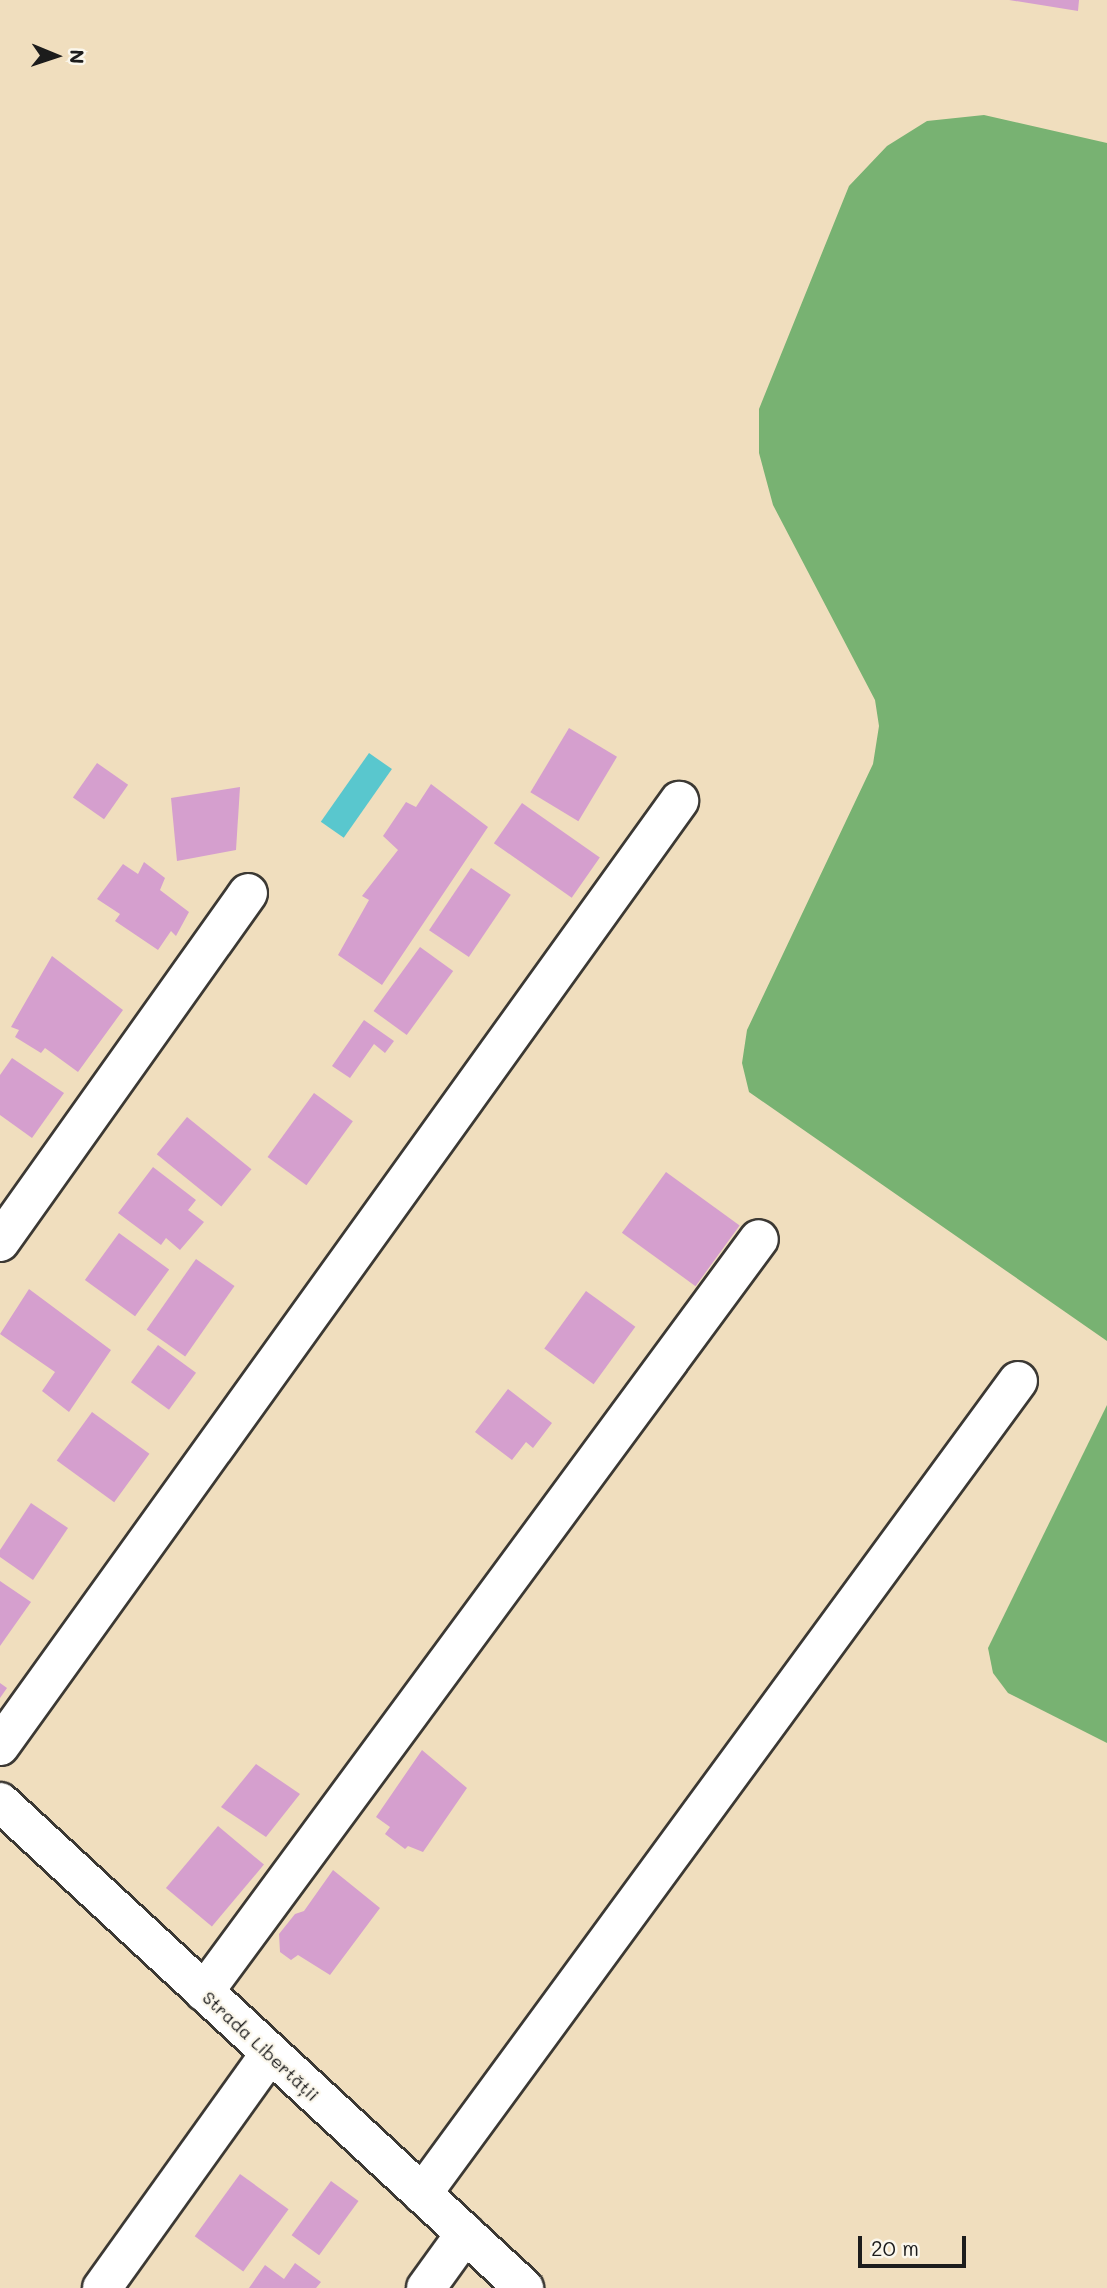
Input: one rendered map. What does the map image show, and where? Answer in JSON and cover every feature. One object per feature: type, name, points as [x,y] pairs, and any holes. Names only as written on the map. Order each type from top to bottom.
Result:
[{"type":"street","points":[[0,1746],[679,801]]},
{"type":"street","points":[[0,1242],[248,893]]},
{"type":"street","points":[[204,1992],[759,1238]]},
{"type":"street","points":[[422,2194],[1018,1381]]},
{"type":"street","name":"Strada Libertății","points":[[0,1802],[269,2055],[524,2288]]},
{"type":"street","points":[[102,2288],[269,2055]]},
{"type":"street","points":[[426,2288],[465,2234]]},
{"type":"green space","points":[[984,115],[1107,143],[1107,1341],[749,1092],[742,1063],[747,1030],[873,764],[879,726],[875,700],[773,505],[759,453],[759,409],[849,186],[887,146],[927,121]]},
{"type":"green space","points":[[1107,1405],[1107,1743],[1008,1693],[993,1673],[988,1648]]},
{"type":"water","points":[[369,753],[392,769],[344,838],[321,822]]},
{"type":"building","points":[[1009,0],[1079,0],[1078,11]]},
{"type":"building","points":[[569,728],[617,757],[578,821],[530,792]]},
{"type":"building","points":[[97,763],[128,785],[104,819],[73,797]]},
{"type":"building","points":[[431,784],[488,827],[382,985],[338,955],[369,900],[362,896],[398,850],[383,836],[406,802],[416,807]]},
{"type":"building","points":[[240,787],[236,850],[177,861],[171,798]]},
{"type":"building","points":[[522,803],[600,857],[572,898],[494,843]]},
{"type":"building","points":[[144,862],[165,878],[160,890],[189,912],[176,936],[171,931],[158,950],[115,921],[120,914],[97,899],[123,864],[138,874]]},
{"type":"building","points":[[471,868],[511,895],[469,957],[429,930]]},
{"type":"building","points":[[420,947],[453,971],[407,1035],[374,1011]]},
{"type":"building","points":[[52,956],[123,1010],[78,1072],[45,1048],[41,1053],[15,1037],[19,1030],[11,1027]]},
{"type":"building","points":[[364,1020],[394,1041],[385,1053],[374,1044],[350,1078],[332,1066]]},
{"type":"building","points":[[12,1058],[64,1093],[32,1138],[0,1115],[0,1075]]},
{"type":"building","points":[[314,1093],[353,1121],[306,1185],[268,1157]]},
{"type":"building","points":[[187,1117],[252,1169],[221,1207],[157,1154]]},
{"type":"building","points":[[153,1167],[196,1200],[188,1210],[204,1222],[180,1250],[166,1238],[161,1245],[118,1213]]},
{"type":"building","points":[[666,1172],[740,1225],[696,1286],[622,1233]]},
{"type":"building","points":[[119,1233],[169,1269],[135,1316],[85,1280]]},
{"type":"building","points":[[196,1259],[235,1286],[185,1356],[147,1329]]},
{"type":"building","points":[[29,1289],[111,1350],[69,1412],[42,1391],[55,1372],[0,1334]]},
{"type":"building","points":[[586,1291],[635,1327],[594,1384],[544,1348]]},
{"type":"building","points":[[158,1345],[196,1373],[169,1410],[131,1382]]},
{"type":"building","points":[[508,1389],[552,1423],[533,1448],[526,1442],[512,1460],[475,1432]]},
{"type":"building","points":[[92,1412],[149,1454],[114,1502],[57,1461]]},
{"type":"building","points":[[31,1503],[68,1528],[33,1580],[0,1557],[0,1550]]},
{"type":"building","points":[[0,1581],[31,1602],[0,1646]]},
{"type":"building","points":[[0,1683],[7,1688],[0,1698]]},
{"type":"building","points":[[422,1750],[467,1788],[423,1852],[408,1846],[405,1849],[385,1834],[390,1827],[376,1817]]},
{"type":"building","points":[[256,1764],[300,1794],[266,1837],[221,1807]]},
{"type":"building","points":[[218,1826],[264,1865],[212,1927],[166,1888]]},
{"type":"building","points":[[333,1870],[380,1908],[330,1975],[298,1955],[291,1960],[280,1952],[279,1934],[295,1914],[304,1911]]},
{"type":"building","points":[[240,2174],[289,2209],[243,2272],[195,2236]]},
{"type":"building","points":[[331,2181],[359,2201],[319,2255],[292,2235]]},
{"type":"building","points":[[295,2263],[321,2282],[316,2288],[249,2288],[265,2265],[284,2279]]}]
